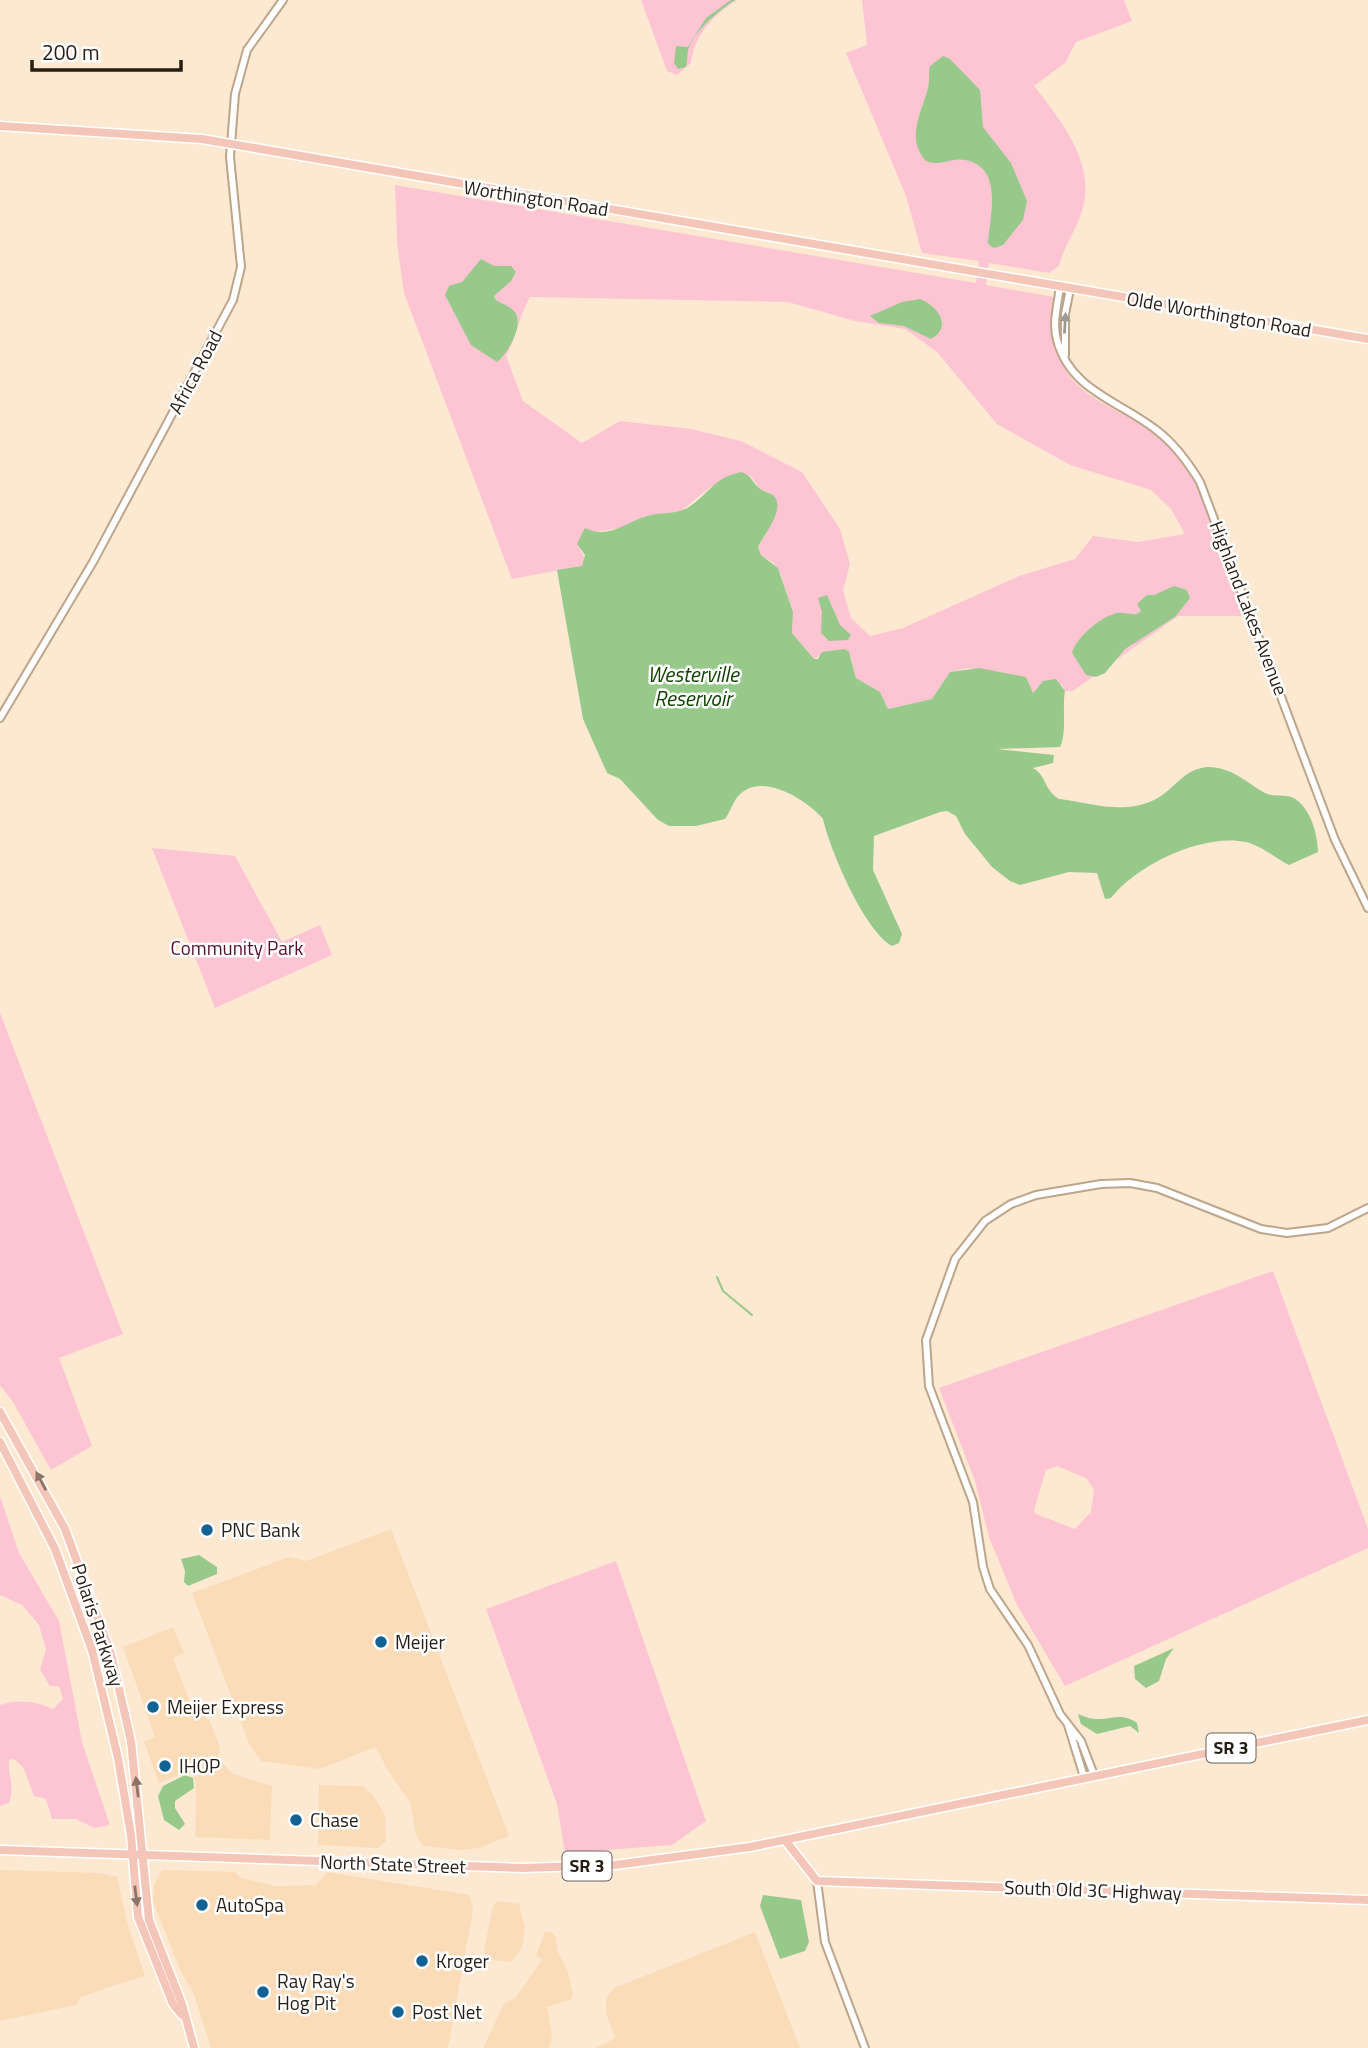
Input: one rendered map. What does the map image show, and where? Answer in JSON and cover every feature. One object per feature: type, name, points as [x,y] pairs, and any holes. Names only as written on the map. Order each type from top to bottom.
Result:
[{"type":"main road","name":"Worthington Road","points":[[0,126],[184,137],[1070,289]]},
{"type":"main road","name":"Olde Worthington Road","points":[[1070,289],[1368,339]]},
{"type":"main road","name":"Polaris Parkway","points":[[0,1412],[65,1529],[111,1654],[131,1741],[138,1855]]},
{"type":"main road","name":"Polaris Parkway","points":[[0,1442],[42,1520],[83,1621],[112,1728],[138,1855]]},
{"type":"main road","name":"SR 3","points":[[785,1840],[1368,1720]]},
{"type":"main road","name":"North State Street","points":[[0,1850],[436,1866],[557,1867],[652,1861],[785,1840]]},
{"type":"main road","points":[[785,1840],[817,1881]]},
{"type":"main road","points":[[138,1855],[138,1917],[149,1947],[168,1982]]},
{"type":"main road","points":[[138,1855],[149,1920],[173,2004],[182,2015],[194,2048]]},
{"type":"main road","name":"South Old 3C Highway","points":[[817,1881],[1368,1900]]},
{"type":"street","name":"Africa Road","points":[[0,718],[93,562],[233,300],[241,267],[230,145],[242,61],[252,40],[283,0]]},
{"type":"street","name":"Highland Lakes Avenue","points":[[1060,286],[1055,332],[1065,357],[1086,387],[1142,419],[1166,438],[1200,482],[1335,840],[1368,908]]},
{"type":"street","points":[[1065,357],[1065,314],[1070,289]]},
{"type":"street","points":[[1084,1777],[1067,1723],[1028,1645],[990,1589],[983,1567],[972,1502],[926,1372],[925,1345],[929,1327],[962,1247],[990,1216],[1017,1201],[1036,1195],[1101,1184],[1130,1183],[1157,1188],[1261,1229],[1287,1233],[1328,1228],[1368,1208]]},
{"type":"street","points":[[1067,1723],[1081,1741],[1094,1775]]},
{"type":"street","points":[[817,1881],[825,1941],[865,2048]]},
{"type":"shaded area","points":[[391,1529],[509,1836],[479,1848],[461,1850],[423,1846],[416,1835],[410,1802],[388,1771],[376,1747],[320,1769],[261,1761],[250,1746],[192,1593],[289,1557],[306,1561]]},
{"type":"shaded area","points":[[173,1627],[184,1653],[173,1658],[191,1705],[210,1721],[220,1747],[218,1760],[234,1774],[272,1786],[270,1840],[195,1837],[196,1783],[191,1770],[159,1783],[144,1742],[155,1737],[123,1647]]},
{"type":"shaded area","points":[[319,1785],[363,1786],[373,1795],[385,1815],[386,1841],[378,1848],[318,1845]]},
{"type":"shaded area","points":[[0,1870],[100,1873],[117,1877],[128,1926],[145,1976],[80,1998],[76,2005],[0,2021]]},
{"type":"shaded area","points":[[162,1870],[235,1872],[242,1878],[275,1886],[316,1885],[327,1872],[470,1895],[473,1910],[448,2048],[211,2048],[193,1992],[181,1972],[153,1902],[154,1884]]},
{"type":"shaded area","points":[[498,1901],[519,1904],[525,1928],[522,1948],[511,1962],[487,1959],[484,1950],[493,1906]]},
{"type":"shaded area","points":[[545,1932],[552,1932],[556,1937],[557,1950],[568,1972],[573,1995],[570,2000],[547,2007],[552,2035],[549,2048],[483,2048],[504,2004],[516,1997],[542,1960],[536,1955]]},
{"type":"shaded area","points":[[755,1932],[800,2048],[596,2048],[615,2038],[606,2013],[606,1999],[614,1988]]},
{"type":"green space","points":[[641,0],[737,0],[706,26],[696,43],[691,63],[677,75],[667,71]]},
{"type":"green space","points":[[862,0],[1124,0],[1132,21],[1076,42],[1065,63],[1034,86],[1074,144],[1085,177],[1082,211],[1059,266],[1049,273],[989,263],[986,285],[1054,297],[1054,336],[1062,364],[1076,384],[1162,441],[1184,464],[1212,517],[1248,616],[1178,616],[1073,691],[1065,691],[1062,685],[1038,686],[1033,693],[1026,677],[968,668],[950,672],[932,699],[888,709],[880,692],[856,678],[851,657],[821,655],[814,659],[792,633],[793,612],[781,575],[774,563],[761,555],[758,547],[767,533],[771,494],[759,488],[751,476],[710,487],[680,512],[646,516],[622,528],[593,532],[577,544],[586,560],[582,566],[512,579],[404,293],[397,243],[395,185],[976,283],[979,261],[922,253],[906,196],[846,53],[867,45]],"holes":[[[530,297],[788,302],[855,321],[905,329],[937,352],[997,424],[1070,465],[1151,490],[1171,509],[1185,534],[1138,542],[1093,536],[1075,559],[1019,576],[903,628],[870,636],[851,618],[843,590],[850,564],[840,529],[802,472],[741,441],[691,429],[620,421],[582,443],[523,401],[506,356]]]},
{"type":"green space","name":"Community Park","points":[[152,848],[235,856],[282,942],[320,925],[332,955],[215,1008]]},
{"type":"green space","points":[[0,1013],[123,1334],[59,1358],[92,1446],[51,1470],[13,1402],[0,1385]]},
{"type":"green space","points":[[1273,1271],[1368,1529],[1368,1548],[1065,1686],[1017,1605],[989,1537],[975,1481],[939,1388]],"holes":[[[1057,1466],[1086,1478],[1094,1489],[1091,1512],[1075,1529],[1036,1514],[1034,1510],[1046,1470]]]},
{"type":"green space","points":[[0,1496],[19,1553],[59,1621],[82,1742],[110,1825],[94,1828],[76,1819],[52,1819],[46,1799],[34,1796],[23,1767],[14,1759],[9,1760],[9,1803],[0,1806],[0,1705],[27,1702],[53,1709],[63,1699],[59,1686],[50,1686],[40,1670],[46,1649],[39,1625],[22,1605],[0,1595]]},
{"type":"green space","points":[[616,1561],[706,1821],[672,1845],[565,1853],[557,1804],[486,1609]]},
{"type":"water","points":[[731,0],[735,0],[701,28],[688,50],[686,67],[678,69],[674,63],[676,46],[688,47],[706,18]]},
{"type":"water","points":[[943,56],[950,59],[980,90],[983,127],[1011,163],[1027,201],[1023,220],[1003,245],[994,248],[988,244],[992,195],[986,173],[978,165],[965,160],[936,163],[926,161],[917,143],[917,125],[928,88],[930,66]]},
{"type":"water","points":[[481,259],[494,266],[511,266],[516,272],[511,281],[494,296],[515,312],[518,324],[514,339],[497,362],[471,345],[445,295],[449,286],[462,282]]},
{"type":"water","points":[[920,299],[937,312],[942,323],[938,334],[931,339],[904,326],[879,323],[870,316],[902,302]]},
{"type":"water","name":"Westerville Reservoir","points":[[741,472],[777,500],[776,514],[758,547],[761,555],[778,568],[793,612],[792,633],[814,659],[818,659],[822,652],[845,649],[849,652],[856,678],[880,692],[888,709],[932,699],[950,672],[979,668],[1026,677],[1033,693],[1043,681],[1056,679],[1065,691],[1060,747],[997,749],[1054,755],[1053,763],[1033,768],[1059,799],[1106,807],[1130,807],[1161,796],[1192,771],[1199,768],[1217,768],[1232,773],[1265,793],[1288,796],[1298,801],[1312,821],[1318,852],[1289,865],[1246,842],[1211,842],[1172,854],[1154,863],[1123,885],[1111,898],[1105,899],[1097,873],[1069,872],[1020,885],[1010,881],[992,867],[965,834],[956,816],[947,811],[940,812],[874,836],[873,870],[902,934],[899,943],[892,946],[870,924],[860,907],[833,850],[823,819],[808,805],[786,792],[764,786],[753,787],[738,796],[725,819],[696,826],[669,826],[658,820],[620,779],[607,773],[583,719],[557,570],[582,566],[585,555],[577,544],[585,528],[609,531],[647,516],[684,510],[724,478]]},
{"type":"water","points":[[1174,586],[1187,590],[1190,598],[1175,617],[1125,649],[1105,673],[1096,677],[1086,675],[1072,653],[1083,635],[1108,616],[1119,613],[1137,614],[1141,611],[1137,604],[1147,595],[1154,595]]},
{"type":"water","points":[[827,595],[840,625],[851,635],[848,640],[829,641],[821,633],[822,612],[818,598]]},
{"type":"water","points":[[199,1555],[217,1567],[217,1574],[188,1586],[184,1582],[185,1571],[181,1559]]},
{"type":"water","points":[[1174,1648],[1166,1659],[1159,1681],[1146,1688],[1135,1679],[1134,1666]]},
{"type":"water","points":[[1078,1714],[1094,1719],[1126,1718],[1137,1723],[1139,1733],[1130,1726],[1097,1734],[1081,1724]]},
{"type":"water","points":[[185,1775],[193,1778],[194,1788],[175,1801],[175,1808],[185,1824],[179,1830],[164,1820],[158,1796],[163,1786]]},
{"type":"water","points":[[763,1895],[801,1900],[809,1942],[805,1951],[780,1959],[760,1906]]},
{"type":"waterway","points":[[717,1277],[723,1291],[752,1315]]},
{"type":"place","name":"PNC Bank","points":[[207,1530]]},
{"type":"place","name":"Meijer","points":[[381,1642]]},
{"type":"place","name":"Meijer Express","points":[[153,1707]]},
{"type":"place","name":"IHOP","points":[[165,1766]]},
{"type":"place","name":"Chase","points":[[296,1820]]},
{"type":"place","name":"AutoSpa","points":[[202,1905]]},
{"type":"place","name":"Kroger","points":[[422,1961]]},
{"type":"place","name":"Ray Ray's Hog Pit","points":[[263,1992]]},
{"type":"place","name":"Post Net","points":[[398,2012]]}]
